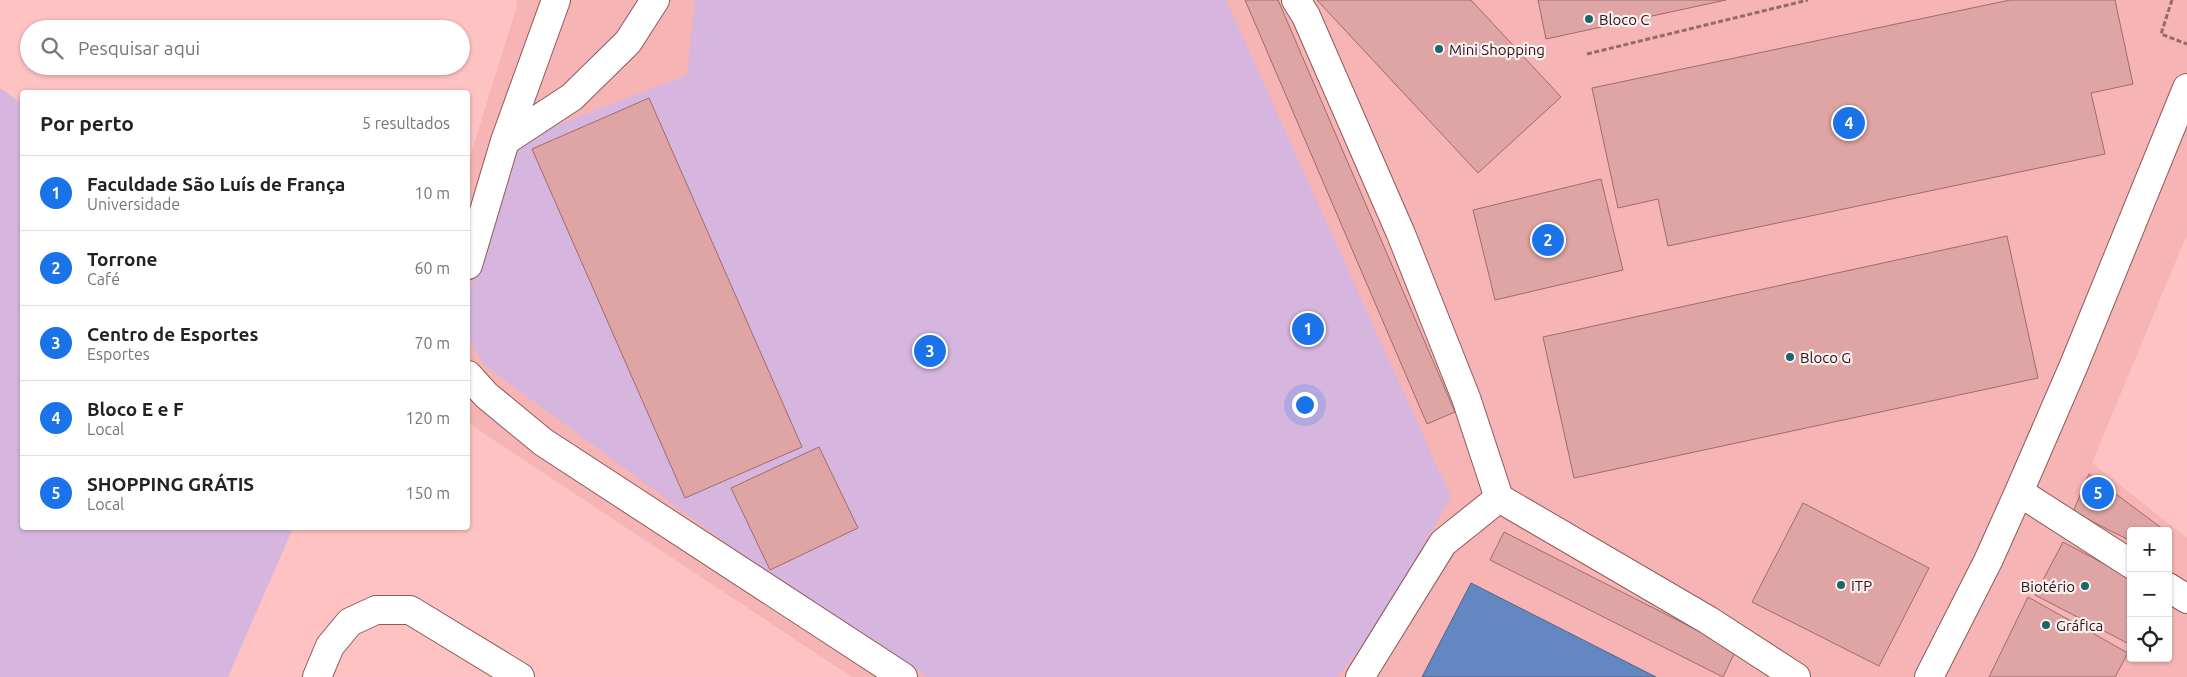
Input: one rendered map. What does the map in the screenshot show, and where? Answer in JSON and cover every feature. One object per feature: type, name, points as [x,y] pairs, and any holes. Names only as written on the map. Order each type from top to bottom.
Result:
[{"type":"lane","points":[[470,258],[505,141],[556,0]]},
{"type":"lane","points":[[505,141],[572,97],[628,42],[655,0]]},
{"type":"lane","points":[[1296,0],[1306,16],[1401,234],[1466,398],[1498,498],[1708,620],[1796,677]]},
{"type":"lane","points":[[1929,677],[1988,561],[2074,364],[2187,88]]},
{"type":"lane","points":[[470,377],[486,395],[543,442],[903,677]]},
{"type":"lane","points":[[2018,492],[2127,561]]},
{"type":"lane","points":[[1360,677],[1443,543],[1498,498]]},
{"type":"lane","points":[[2172,590],[2187,599]]},
{"type":"lane","points":[[317,677],[330,646],[350,622],[376,610],[410,610],[520,677]]},
{"type":"path","points":[[1587,54],[1808,0]]},
{"type":"path","points":[[2172,0],[2161,34],[2187,44]]},
{"type":"shaded area","points":[[516,0],[2187,0],[2187,234],[2092,463],[2187,538],[2187,677],[852,677],[470,424],[470,157],[517,6]]},
{"type":"shaded area","points":[[695,0],[1226,0],[1451,497],[1377,627],[1337,677],[928,677],[768,574],[483,364],[470,341],[471,287],[521,139],[687,75]]},
{"type":"shaded area","points":[[0,88],[20,103],[20,530],[292,530],[228,677],[0,677]]},
{"type":"water","points":[[1471,583],[1656,677],[1422,677]]},
{"type":"building","points":[[1245,0],[1278,0],[1455,412],[1427,424]]},
{"type":"building","name":"Mini Shopping","points":[[1317,0],[1471,0],[1561,97],[1478,173]]},
{"type":"building","name":"Bloco C","points":[[1538,0],[1726,0],[1546,39]]},
{"type":"building","points":[[2010,0],[2115,0],[2133,84],[2091,93],[2105,154],[1668,246],[1658,199],[1618,208],[1592,88]]},
{"type":"building","points":[[649,98],[802,447],[685,498],[532,149]]},
{"type":"building","points":[[1601,179],[1623,270],[1495,300],[1473,210]]},
{"type":"building","name":"Bloco G","points":[[2007,236],[2038,378],[1574,478],[1543,337]]},
{"type":"building","points":[[819,447],[858,528],[770,570],[731,488]]},
{"type":"building","points":[[2089,474],[2160,527],[2127,527],[2127,539],[2073,512]]},
{"type":"building","name":"ITP","points":[[1803,503],[1929,568],[1879,666],[1752,602]]},
{"type":"building","points":[[1504,532],[1736,650],[1723,677],[1490,560]]},
{"type":"building","name":"Biotério","points":[[2063,542],[2127,576],[2127,643],[2035,595]]},
{"type":"building","name":"Gráfica","points":[[2028,597],[2127,652],[2115,677],[1989,677]]},
{"type":"place","name":"Bloco C","points":[[1589,19]]},
{"type":"place","name":"Mini Shopping","points":[[1439,49]]},
{"type":"place","name":"Bloco E e F","points":[[1849,123]]},
{"type":"place","name":"Torrone","points":[[1548,240]]},
{"type":"place","name":"Faculdade São Luís de França","points":[[1308,329]]},
{"type":"place","name":"Centro de Esportes","points":[[930,351]]},
{"type":"place","name":"Bloco G","points":[[1790,357]]},
{"type":"place","name":"SHOPPING GRÁTIS","points":[[2098,493]]},
{"type":"place","name":"ITP","points":[[1841,585]]},
{"type":"place","name":"Biotério","points":[[2085,586]]},
{"type":"place","name":"Gráfica","points":[[2046,625]]}]
